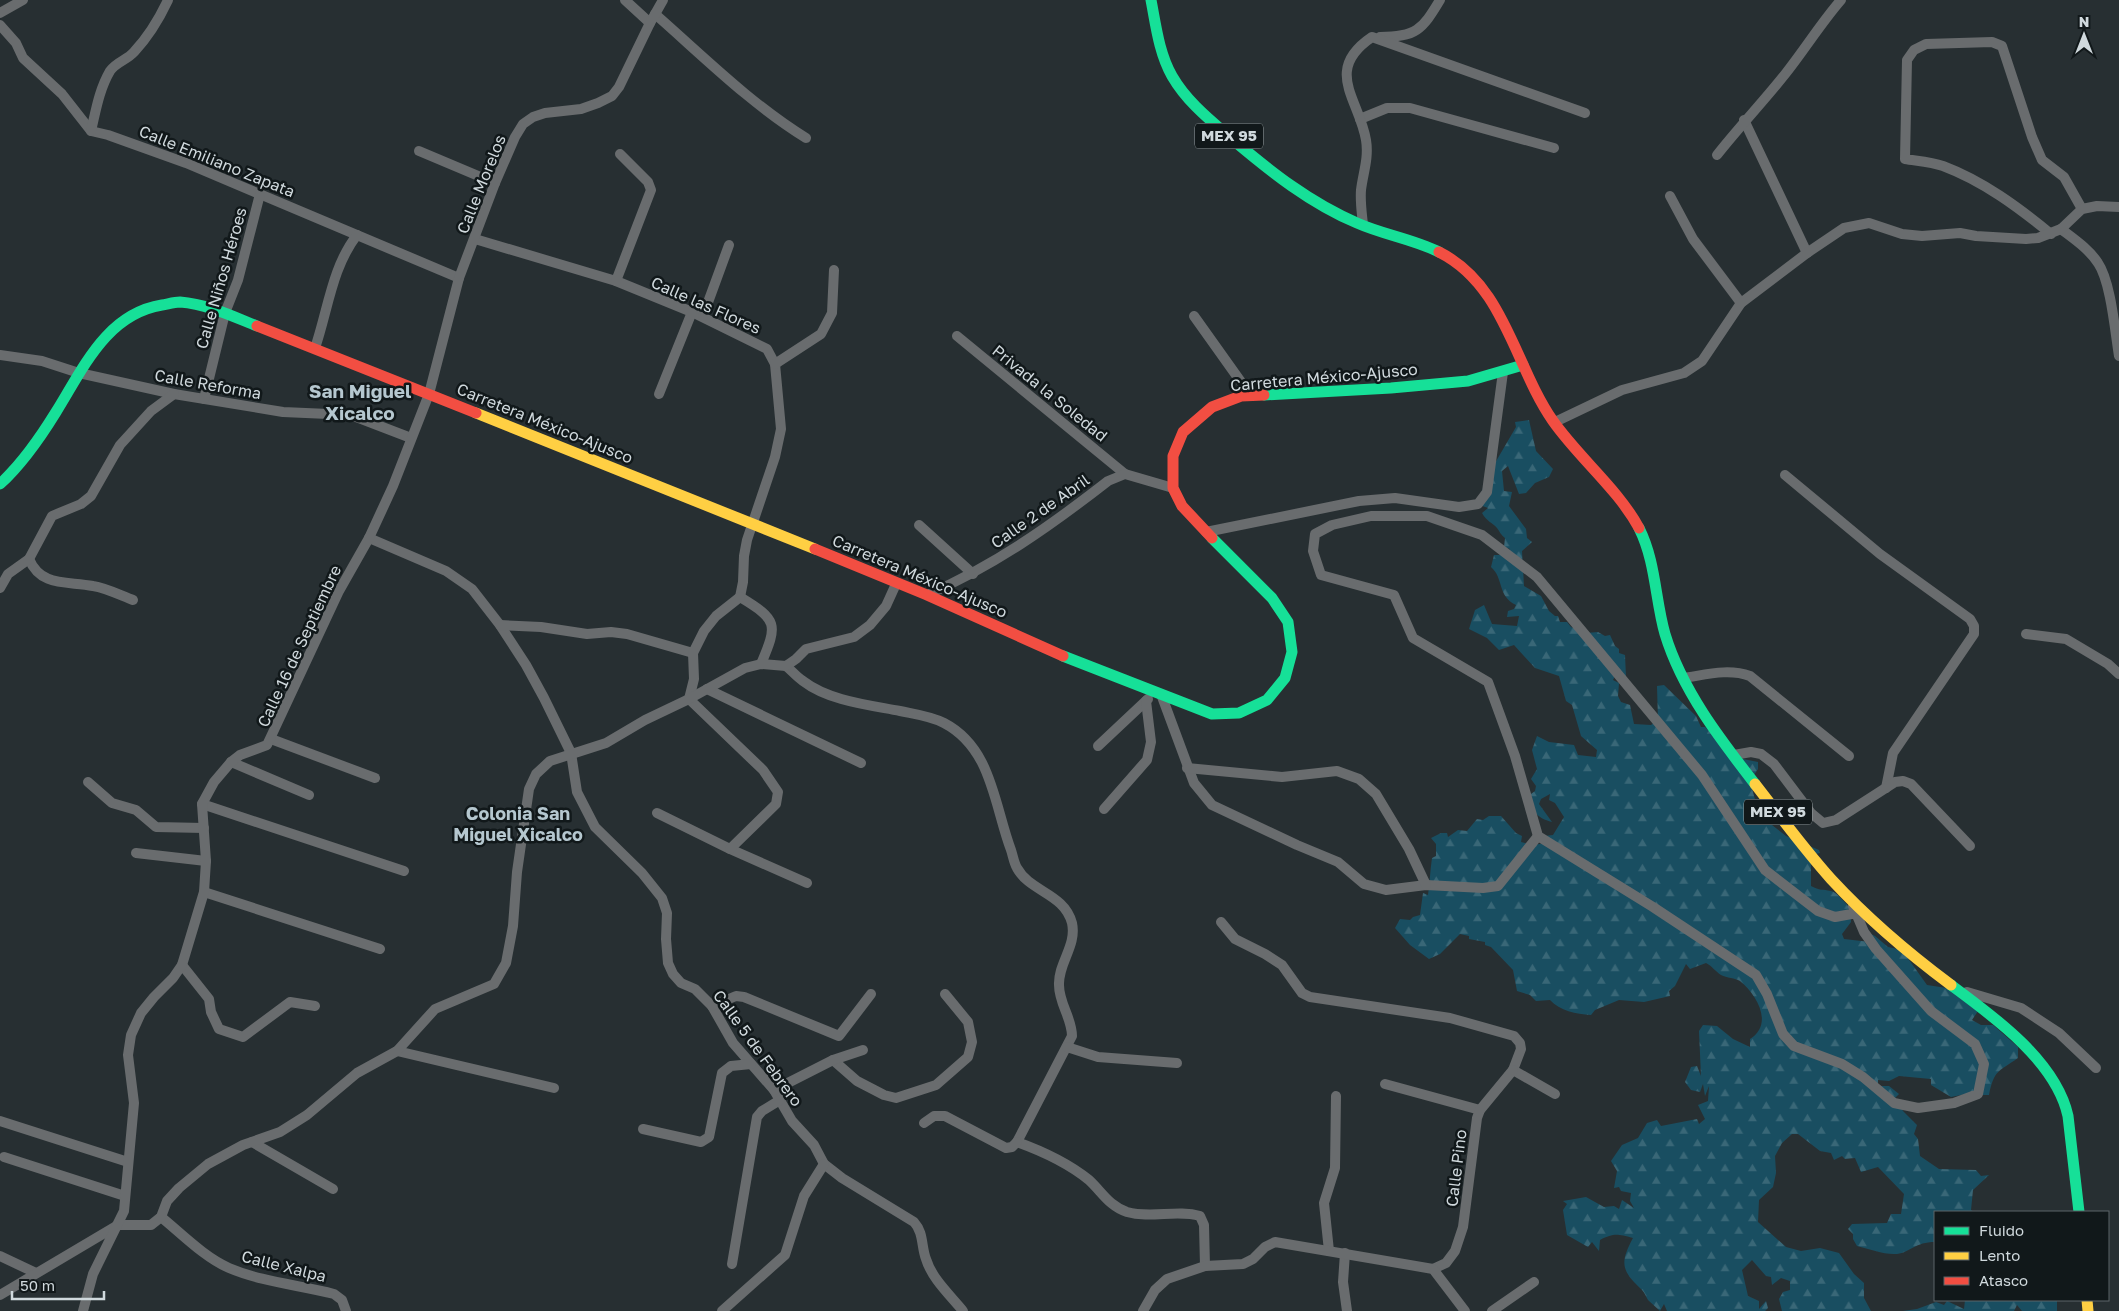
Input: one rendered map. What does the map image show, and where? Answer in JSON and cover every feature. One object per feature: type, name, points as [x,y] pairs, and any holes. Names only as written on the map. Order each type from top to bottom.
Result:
[{"type":"main road","name":"MEX 95","points":[[1151,0],[1158,37],[1166,62],[1176,82],[1191,102],[1244,149],[1293,189],[1314,203],[1363,225],[1425,246],[1461,265],[1487,293],[1542,404],[1617,497],[1641,531],[1648,548],[1667,640],[1683,678],[1701,709],[1734,755],[1811,857],[1866,915],[1906,950],[2021,1041],[2047,1072],[2065,1104],[2079,1211]]},
{"type":"main road","name":"Carretera México-Ajusco","points":[[0,484],[15,470],[55,414],[90,356],[116,326],[144,308],[179,302],[210,307],[754,524],[927,596],[1062,656],[1212,714],[1239,713],[1267,700],[1285,678],[1292,652],[1288,622],[1272,598],[1182,506],[1173,488],[1173,456],[1183,432],[1212,406],[1231,399],[1468,381],[1523,365]]},
{"type":"street","points":[[0,13],[23,0]]},
{"type":"street","points":[[91,131],[100,93],[110,70],[133,53],[160,18],[168,0]]},
{"type":"street","points":[[625,0],[652,18],[785,125],[806,138]]},
{"type":"street","name":"Calle Morelos","points":[[429,394],[459,278],[495,183],[523,124],[533,117],[545,113],[581,109],[612,96],[619,87],[652,18],[663,0]]},
{"type":"street","points":[[1363,225],[1361,192],[1367,160],[1366,140],[1347,83],[1347,69],[1351,56],[1360,45],[1372,37],[1400,37],[1420,29],[1440,0]]},
{"type":"street","points":[[1716,155],[1786,73],[1825,18],[1841,0]]},
{"type":"street","points":[[0,26],[16,43],[23,58],[62,94],[91,131]]},
{"type":"street","points":[[1372,37],[1585,113]]},
{"type":"street","points":[[2051,234],[2024,212],[1989,188],[1942,165],[1905,159],[1906,60],[1914,50],[1926,44],[1992,42],[2002,46],[2032,137],[2042,160],[2064,177],[2082,209]]},
{"type":"street","points":[[1360,119],[1387,108],[1410,108],[1554,148]]},
{"type":"street","points":[[1744,120],[1807,252]]},
{"type":"street","name":"Calle Emiliano Zapata","points":[[91,131],[108,135],[186,163],[459,278]]},
{"type":"street","points":[[418,151],[495,183]]},
{"type":"street","points":[[616,281],[651,190],[648,182],[620,154]]},
{"type":"street","name":"Calle Niños Héroes","points":[[204,399],[225,314],[238,280],[260,194]]},
{"type":"street","points":[[1670,196],[1692,239],[1742,303]]},
{"type":"street","points":[[1555,422],[1622,390],[1684,373],[1702,361],[1742,303],[1807,252],[1844,228],[1870,223],[1902,234],[1922,236],[1960,233],[1976,236],[2026,239],[2051,234],[2061,229],[2082,209],[2097,206],[2119,207]]},
{"type":"street","points":[[2061,229],[2089,251],[2099,263],[2106,278],[2119,356]]},
{"type":"street","points":[[315,348],[327,298],[346,248],[357,235]]},
{"type":"street","name":"Calle las Flores","points":[[474,238],[616,281],[703,316],[767,349],[775,364]]},
{"type":"street","points":[[703,316],[729,245]]},
{"type":"street","points":[[689,699],[694,679],[693,652],[704,631],[716,616],[740,597],[743,582],[744,556],[781,428],[775,364],[821,334],[832,313],[834,270]]},
{"type":"street","points":[[659,394],[692,312]]},
{"type":"street","points":[[1194,316],[1251,396]]},
{"type":"street","name":"Privada la Soledad","points":[[956,336],[1125,474]]},
{"type":"street","name":"Calle Reforma","points":[[0,355],[42,361],[79,373],[174,394],[283,412],[351,414],[410,438]]},
{"type":"street","points":[[1206,532],[1359,501],[1395,498],[1459,507],[1478,504],[1487,492],[1502,372]]},
{"type":"street","points":[[0,588],[8,574],[29,559],[52,516],[81,504],[91,496],[120,445],[151,411],[174,394]]},
{"type":"street","name":"Calle 16 de Septiembre","points":[[202,804],[214,782],[230,762],[240,755],[263,748],[271,739],[339,591],[369,538],[393,486],[410,438],[429,394]]},
{"type":"street","points":[[1125,474],[1173,488]]},
{"type":"street","name":"Calle 2 de Abril","points":[[927,596],[973,574],[1009,553],[1108,481],[1125,474]]},
{"type":"street","points":[[1785,475],[1880,554],[1970,619],[1974,626],[1974,634],[1893,753],[1886,788]]},
{"type":"street","points":[[1844,891],[1857,913],[1864,932],[1876,949],[1931,1010],[1975,1044],[1984,1064],[1978,1094],[1954,1103],[1918,1108],[1894,1102],[1863,1077],[1842,1064],[1794,1046],[1783,1034],[1767,994],[1756,975],[1653,907],[1538,836],[1515,756],[1488,682],[1413,638],[1394,595],[1321,575],[1313,551],[1315,534],[1332,525],[1371,516],[1427,516],[1482,535],[1537,577],[1702,775],[1766,870],[1818,911],[1835,917],[1857,913]]},
{"type":"street","points":[[919,525],[973,574]]},
{"type":"street","name":"Calle 5 de Febrero","points":[[369,538],[446,571],[472,589],[526,665],[570,753],[576,792],[594,827],[642,873],[662,898],[667,913],[666,939],[668,963],[673,974],[681,983],[695,989],[712,1006],[733,1043],[774,1090],[792,1121],[814,1145],[824,1164],[842,1178],[914,1222],[919,1228],[926,1259],[936,1278],[963,1311]]},
{"type":"street","points":[[29,559],[34,571],[41,577],[95,586],[133,600]]},
{"type":"street","points":[[786,666],[806,649],[854,637],[870,625],[886,606],[896,584]]},
{"type":"street","points":[[740,597],[760,609],[769,618],[773,627],[761,664]]},
{"type":"street","points":[[500,626],[541,627],[587,634],[612,632],[627,634],[693,652]]},
{"type":"street","points":[[2026,634],[2066,639],[2108,664],[2119,674]]},
{"type":"street","points":[[0,1295],[118,1224],[151,1224],[161,1217],[167,1201],[179,1188],[208,1164],[252,1142],[280,1132],[307,1115],[357,1073],[397,1051],[435,1009],[494,984],[506,963],[513,926],[517,872],[529,789],[536,774],[550,761],[606,743],[645,720],[689,699],[745,668],[761,664],[786,666],[804,682],[826,693],[853,702],[944,723],[967,740],[982,762],[995,793],[1001,824],[1017,868],[1027,880],[1052,896],[1064,908],[1072,924],[1072,945],[1061,966],[1059,985],[1061,1001],[1072,1027],[1072,1036],[1017,1142],[1012,1147],[1006,1148],[945,1116],[934,1116],[924,1123]]},
{"type":"street","points":[[1683,678],[1727,672],[1739,672],[1750,676],[1849,756]]},
{"type":"street","points":[[707,689],[861,763]]},
{"type":"street","points":[[1098,746],[1146,701],[1158,693],[1194,783],[1212,804],[1297,845],[1338,862],[1364,884],[1386,890],[1426,886],[1483,888],[1498,886],[1538,836]]},
{"type":"street","points":[[689,699],[763,770],[778,792],[776,804],[730,849]]},
{"type":"street","points":[[1104,809],[1146,760],[1151,742],[1146,701]]},
{"type":"street","points":[[271,739],[375,778]]},
{"type":"street","points":[[1734,755],[1752,752],[1761,754],[1774,764],[1810,813],[1823,823],[1836,820],[1895,782],[1903,781],[1911,784],[1970,846]]},
{"type":"street","points":[[230,762],[308,796]]},
{"type":"street","points":[[1187,768],[1282,777],[1337,771],[1359,779],[1376,794],[1408,849],[1426,886]]},
{"type":"street","points":[[88,782],[112,803],[136,810],[156,827],[204,828]]},
{"type":"street","points":[[83,1311],[93,1274],[124,1210],[134,1103],[128,1055],[131,1034],[141,1013],[154,996],[173,978],[182,965],[204,892],[206,861],[202,804],[404,871]]},
{"type":"street","points":[[657,812],[730,849],[806,883]]},
{"type":"street","points":[[136,853],[206,861]]},
{"type":"street","points":[[204,892],[380,949]]},
{"type":"street","points":[[1221,922],[1236,939],[1282,965],[1302,993],[1310,997],[1450,1018],[1514,1036],[1520,1042],[1521,1049],[1513,1070],[1555,1094]]},
{"type":"street","points":[[182,965],[209,999],[211,1012],[219,1029],[243,1037],[290,1002],[315,1006]]},
{"type":"street","points":[[1956,989],[2021,1008],[2059,1033],[2096,1068]]},
{"type":"street","points":[[712,1006],[736,996],[744,997],[839,1036],[871,994]]},
{"type":"street","points":[[833,1060],[857,1081],[896,1098],[936,1085],[968,1056],[972,1042],[968,1022],[945,994]]},
{"type":"street","points":[[1067,1047],[1098,1057],[1177,1063]]},
{"type":"street","points":[[774,1090],[833,1060],[862,1050]]},
{"type":"street","points":[[397,1051],[554,1088]]},
{"type":"street","points":[[643,1129],[701,1142],[709,1137],[722,1072],[731,1066],[751,1064]]},
{"type":"street","name":"Calle Pino","points":[[1433,1269],[1446,1263],[1455,1251],[1463,1227],[1477,1118],[1480,1110],[1513,1070]]},
{"type":"street","points":[[1385,1084],[1480,1110]]},
{"type":"street","points":[[1328,1251],[1324,1203],[1335,1168],[1336,1096]]},
{"type":"street","points":[[732,1264],[757,1117],[762,1111],[780,1100]]},
{"type":"street","points":[[0,1121],[128,1162]]},
{"type":"street","points":[[252,1142],[332,1189]]},
{"type":"street","points":[[1017,1142],[1068,1166],[1090,1181],[1110,1204],[1127,1212],[1146,1214],[1191,1213],[1200,1216],[1204,1225],[1205,1266]]},
{"type":"street","points":[[4,1157],[125,1196]]},
{"type":"street","points":[[722,1311],[785,1255],[804,1196],[824,1164]]},
{"type":"street","name":"Calle Xalpa","points":[[161,1217],[200,1249],[228,1267],[268,1280],[334,1294],[342,1300],[346,1311]]},
{"type":"street","points":[[1143,1311],[1155,1290],[1167,1279],[1205,1266],[1242,1264],[1253,1259],[1264,1247],[1275,1242],[1433,1269],[1465,1311]]},
{"type":"street","points":[[1345,1254],[1343,1282],[1346,1311]]},
{"type":"street","points":[[0,1256],[36,1273]]},
{"type":"street","points":[[1492,1311],[1534,1282]]},
{"type":"green space","points":[[1529,420],[1536,451],[1553,469],[1549,477],[1535,483],[1526,493],[1519,494],[1508,466],[1502,471],[1504,491],[1512,492],[1509,506],[1526,529],[1527,538],[1532,542],[1522,551],[1524,586],[1541,596],[1549,611],[1558,616],[1560,622],[1567,622],[1571,627],[1586,633],[1598,632],[1605,636],[1610,635],[1615,646],[1619,649],[1619,653],[1625,655],[1626,677],[1615,676],[1613,680],[1619,683],[1618,696],[1621,702],[1630,705],[1634,724],[1651,725],[1658,720],[1657,686],[1664,685],[1696,716],[1701,727],[1705,727],[1738,758],[1758,762],[1758,769],[1750,781],[1761,822],[1772,825],[1786,836],[1819,850],[1820,853],[1811,855],[1811,886],[1834,892],[1850,908],[1851,922],[1842,934],[1844,939],[1870,942],[1869,933],[1888,947],[1902,950],[1927,985],[1953,989],[1978,1011],[1972,1020],[1981,1025],[1993,1025],[2018,1047],[2018,1058],[1998,1072],[1989,1095],[1981,1095],[1976,1092],[1951,1097],[1931,1085],[1931,1079],[1899,1076],[1889,1081],[1878,1080],[1878,1086],[1889,1086],[1899,1094],[1895,1098],[1903,1111],[1917,1125],[1914,1134],[1918,1139],[1920,1156],[1939,1169],[1976,1170],[1981,1176],[1989,1175],[1973,1190],[1971,1210],[1972,1211],[1934,1211],[1934,1242],[1918,1245],[1897,1254],[1882,1253],[1857,1246],[1853,1239],[1853,1234],[1848,1229],[1852,1224],[1887,1223],[1891,1214],[1901,1214],[1904,1194],[1878,1167],[1861,1172],[1855,1158],[1845,1159],[1842,1156],[1834,1160],[1831,1153],[1820,1151],[1798,1134],[1792,1134],[1782,1143],[1775,1156],[1776,1173],[1773,1187],[1759,1200],[1758,1222],[1786,1247],[1801,1251],[1820,1248],[1839,1253],[1854,1274],[1864,1283],[1864,1298],[1871,1311],[1782,1311],[1779,1299],[1783,1292],[1790,1290],[1790,1281],[1781,1278],[1772,1285],[1771,1277],[1766,1276],[1752,1260],[1742,1270],[1748,1296],[1759,1301],[1759,1309],[1766,1301],[1768,1308],[1765,1311],[1667,1311],[1664,1304],[1660,1311],[1630,1278],[1625,1267],[1624,1261],[1633,1238],[1619,1235],[1609,1236],[1600,1240],[1599,1251],[1592,1242],[1588,1247],[1567,1235],[1563,1210],[1567,1204],[1563,1201],[1586,1197],[1604,1207],[1614,1206],[1619,1209],[1622,1200],[1634,1208],[1630,1201],[1631,1193],[1621,1191],[1619,1187],[1614,1188],[1617,1171],[1611,1161],[1622,1145],[1638,1138],[1647,1123],[1657,1120],[1661,1126],[1697,1119],[1699,1124],[1705,1119],[1698,1105],[1708,1101],[1709,1086],[1705,1096],[1703,1084],[1700,1092],[1691,1090],[1685,1082],[1691,1067],[1697,1066],[1701,1076],[1699,1031],[1703,1025],[1717,1026],[1733,1039],[1750,1047],[1750,1039],[1761,1026],[1762,1018],[1757,1002],[1740,981],[1721,975],[1706,963],[1690,969],[1686,964],[1675,986],[1669,991],[1670,996],[1644,1002],[1619,1000],[1595,1010],[1591,1015],[1580,1014],[1563,1009],[1550,1000],[1536,1001],[1530,995],[1517,991],[1513,970],[1491,947],[1485,945],[1485,942],[1469,939],[1469,936],[1460,934],[1440,954],[1429,959],[1410,945],[1395,928],[1400,919],[1410,920],[1420,915],[1423,893],[1428,895],[1432,858],[1436,856],[1436,844],[1431,838],[1441,833],[1447,833],[1448,837],[1458,830],[1467,831],[1477,819],[1483,820],[1489,816],[1501,816],[1516,833],[1522,836],[1521,842],[1533,845],[1546,843],[1544,836],[1553,835],[1564,817],[1555,803],[1549,800],[1550,794],[1541,799],[1539,804],[1552,822],[1536,813],[1527,797],[1535,791],[1536,786],[1531,779],[1537,769],[1532,750],[1537,736],[1549,742],[1574,745],[1578,755],[1596,757],[1597,750],[1581,736],[1572,705],[1566,701],[1559,676],[1535,668],[1514,645],[1499,650],[1487,638],[1469,629],[1475,610],[1484,605],[1492,624],[1517,626],[1519,616],[1507,617],[1508,611],[1514,609],[1516,605],[1506,597],[1498,576],[1491,567],[1494,555],[1504,555],[1510,549],[1504,547],[1505,538],[1482,513],[1488,508],[1477,504],[1488,475],[1516,427],[1515,422]]},
{"type":"green space","points":[[1947,1301],[1964,1309],[1965,1301],[2057,1301],[2057,1311],[2022,1311],[2017,1305],[2014,1311],[1903,1311],[1917,1309],[1936,1302],[1944,1305]]},
{"type":"traffic: fast","points":[[1151,0],[1161,49],[1172,76],[1199,110],[1215,125],[1276,175],[1323,206],[1367,227],[1439,252]]},
{"type":"traffic: fast","points":[[0,484],[16,468],[37,441],[98,346],[111,331],[126,319],[142,310],[180,302],[210,308],[257,326]]},
{"type":"traffic: fast","points":[[1264,395],[1391,388],[1468,381],[1523,365]]},
{"type":"traffic: fast","points":[[1639,528],[1649,554],[1665,634],[1681,675],[1703,713],[1755,784]]},
{"type":"traffic: fast","points":[[1063,656],[1212,714],[1239,713],[1267,700],[1285,678],[1292,652],[1288,622],[1272,598],[1212,538]]},
{"type":"traffic: fast","points":[[1951,985],[2021,1042],[2051,1077],[2061,1096],[2068,1116],[2079,1211]]},
{"type":"traffic: slow","points":[[476,413],[815,549]]},
{"type":"traffic: slow","points":[[1755,784],[1811,856],[1845,894],[1919,961],[1951,985]]},
{"type":"traffic: slow","points":[[2087,1301],[2088,1311]]},
{"type":"traffic: jam","points":[[1439,252],[1461,266],[1479,284],[1494,305],[1528,376],[1553,421],[1620,500],[1639,528]]},
{"type":"traffic: jam","points":[[257,326],[476,413]]},
{"type":"traffic: jam","points":[[1212,538],[1182,506],[1173,488],[1173,456],[1183,432],[1212,407],[1241,396],[1264,395]]},
{"type":"traffic: jam","points":[[815,549],[927,595],[1063,656]]},
{"type":"district","name":"San Miguel Xicalco","points":[[360,402]]},
{"type":"district","name":"Colonia San Miguel Xicalco","points":[[518,824]]}]
